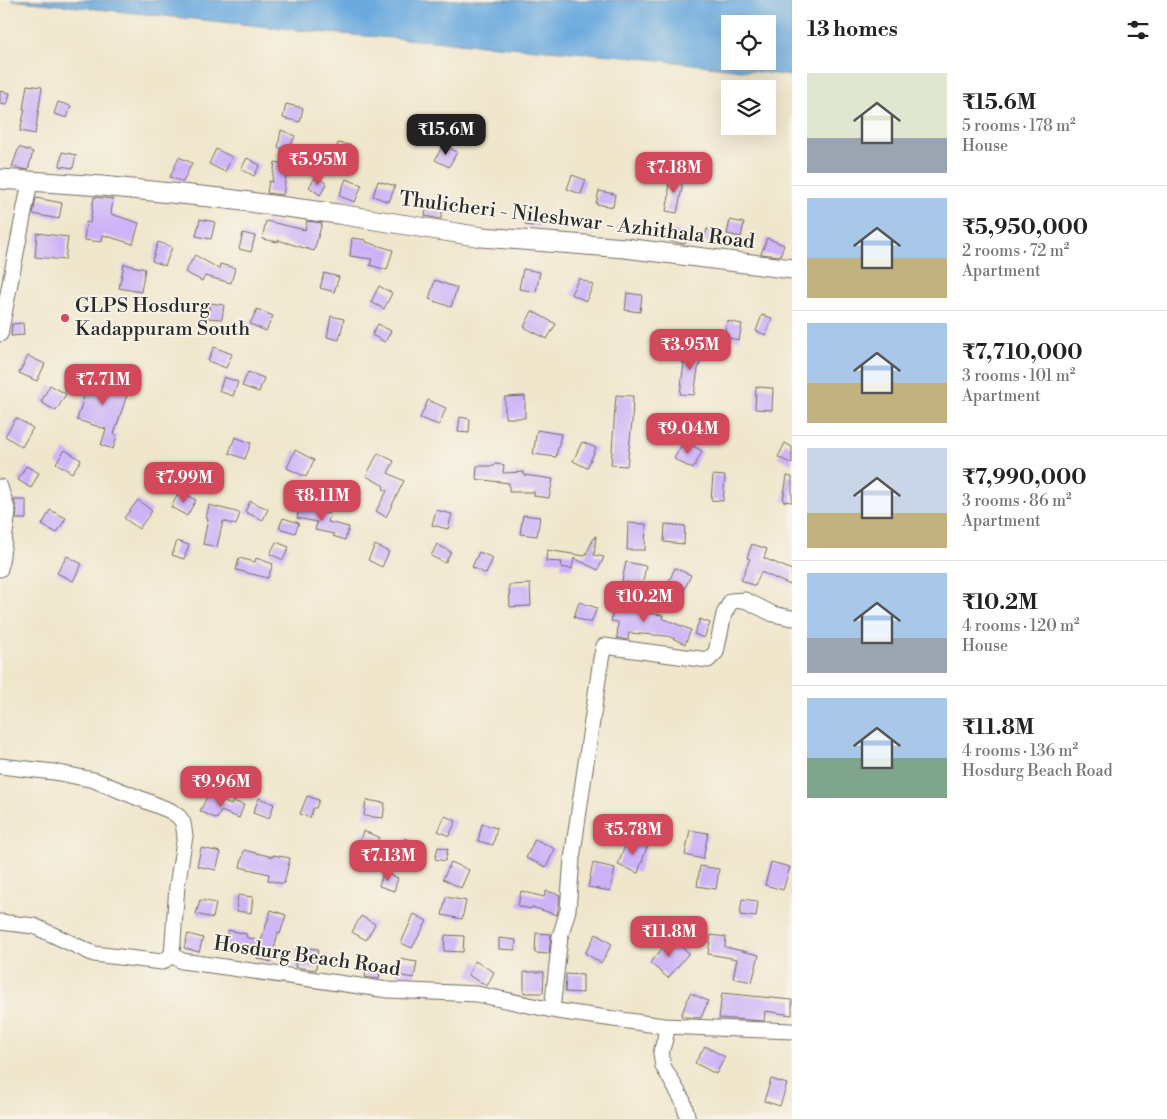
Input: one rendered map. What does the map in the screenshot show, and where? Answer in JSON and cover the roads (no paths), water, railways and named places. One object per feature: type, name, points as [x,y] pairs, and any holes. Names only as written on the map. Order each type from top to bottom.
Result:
[{"type":"main road","name":"Thulicheri - Nileshwar - Azhithala Road","points":[[0,179],[102,186],[210,197],[338,214],[482,237],[625,248],[792,269]]},
{"type":"street","points":[[0,334],[30,182]]},
{"type":"street","points":[[0,487],[8,512],[0,569]]},
{"type":"street","points":[[552,1010],[560,937],[568,910],[572,860],[604,646],[708,660],[716,652],[724,614],[731,601],[745,600],[773,614],[792,618]]},
{"type":"street","points":[[0,766],[54,772],[94,780],[172,811],[179,816],[183,823],[185,836],[177,886],[172,956],[162,962],[94,954],[34,926],[0,922]]},
{"type":"street","name":"Hosdurg Beach Road","points":[[172,956],[182,961],[388,990],[477,994],[552,1010],[664,1026],[792,1031]]},
{"type":"street","points":[[664,1026],[666,1035],[661,1054],[662,1066],[683,1101],[688,1119]]},
{"type":"water","points":[[11,0],[792,0],[792,76],[742,70],[776,70],[776,15],[721,15],[721,67],[626,56],[328,33]]},
{"type":"place","name":"GLPS Hosdurg Kadappuram South","points":[[65,318]]}]
